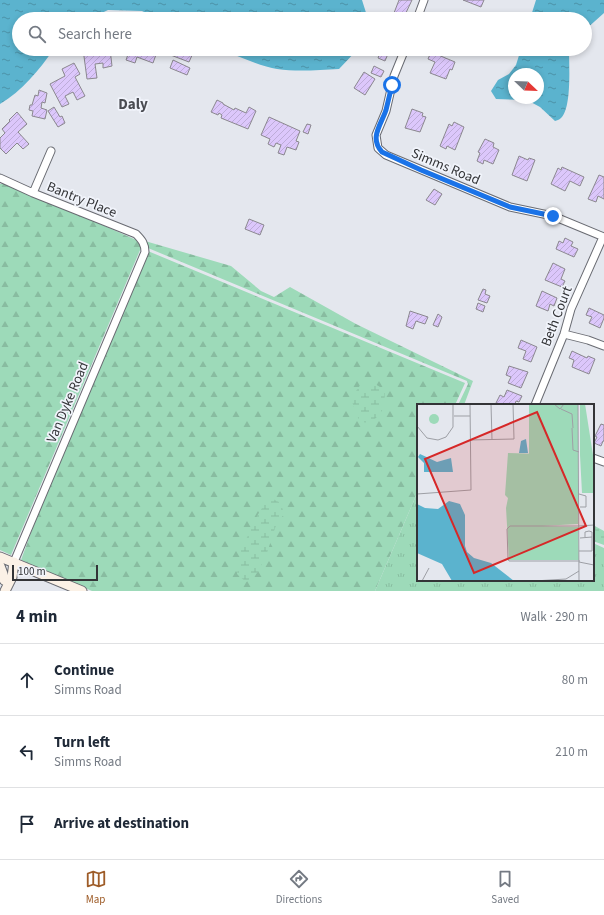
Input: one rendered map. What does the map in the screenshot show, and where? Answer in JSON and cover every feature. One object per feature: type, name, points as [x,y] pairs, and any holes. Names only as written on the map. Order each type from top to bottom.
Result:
[{"type":"main road","points":[[0,556],[12,566],[66,591]]},
{"type":"main road","points":[[2,584],[3,574],[0,565],[12,566],[82,591]]},
{"type":"main road","name":"Van Dyke Road","points":[[2,584],[12,566]]},
{"type":"main road","name":"Van Dyke Road","points":[[5,591],[12,577],[12,566]]},
{"type":"street","points":[[420,12],[424,0]]},
{"type":"street","name":"Simms Road","points":[[402,56],[394,76],[386,110],[376,135],[378,148],[382,152],[510,207],[553,216],[603,237]]},
{"type":"street","points":[[33,193],[51,151]]},
{"type":"street","name":"Bantry Place","points":[[0,178],[33,193],[136,234],[142,240],[145,247],[145,252]]},
{"type":"street","name":"Beth Court","points":[[535,404],[564,334],[571,309],[603,237]]},
{"type":"street","name":"Van Dyke Road","points":[[12,566],[145,252]]},
{"type":"street","points":[[564,334],[604,346]]},
{"type":"street","points":[[594,458],[604,462]]},
{"type":"green space","points":[[0,184],[5,184],[37,196],[143,243],[11,555],[0,550]]},
{"type":"green space","points":[[145,241],[231,266],[261,291],[274,297],[290,287],[356,324],[473,381],[464,404],[458,404],[468,384],[467,381],[148,248]]},
{"type":"green space","points":[[143,249],[465,383],[455,404],[417,404],[417,493],[375,591],[92,591],[21,560],[85,386]]},
{"type":"green space","points":[[361,384],[375,384],[385,390],[383,409],[370,423],[360,422],[351,398]]},
{"type":"green space","points":[[417,493],[417,581],[594,581],[594,543],[604,548],[604,591],[375,591]]},
{"type":"green space","points":[[269,497],[281,503],[284,514],[275,528],[267,553],[258,572],[246,582],[237,574],[241,550],[257,516]]},
{"type":"green space","points":[[594,526],[604,531],[604,545],[594,541]]},
{"type":"water","points":[[0,0],[362,0],[366,12],[144,12],[108,10],[104,12],[12,12],[12,56],[49,56],[30,80],[16,93],[0,104]]},
{"type":"water","points":[[536,0],[604,0],[604,13],[592,24],[592,12],[532,12]]},
{"type":"water","points":[[238,56],[351,56],[339,69],[300,71],[277,69]]},
{"type":"water","points":[[519,56],[569,56],[568,96],[565,113],[560,119],[555,121],[540,107],[534,104],[544,104],[544,68],[514,68]]},
{"type":"water","points":[[508,75],[508,99],[496,99],[491,91],[498,80]]},
{"type":"building","points":[[399,0],[412,0],[406,12],[394,12]]},
{"type":"building","points":[[463,0],[484,0],[481,7]]},
{"type":"building","points":[[84,56],[111,56],[112,66],[103,68],[103,63],[95,64],[97,78],[87,79]]},
{"type":"building","points":[[127,56],[156,56],[153,63],[137,57],[135,63],[126,60]]},
{"type":"building","points":[[173,56],[192,56],[189,62]]},
{"type":"building","points":[[379,56],[387,56],[385,61],[378,58]]},
{"type":"building","points":[[429,56],[441,56],[455,62],[446,79],[430,73],[435,62],[428,59]]},
{"type":"building","points":[[173,60],[190,68],[187,75],[170,68]]},
{"type":"building","points":[[74,63],[80,74],[75,77],[85,96],[77,100],[73,92],[65,96],[69,104],[62,107],[50,84],[65,76],[62,69]]},
{"type":"building","points":[[374,66],[384,71],[381,77],[371,73]]},
{"type":"building","points":[[364,72],[375,79],[365,95],[354,88]]},
{"type":"building","points":[[39,90],[47,93],[45,103],[42,102],[41,108],[47,110],[45,119],[32,116],[33,111],[29,110],[35,95],[38,96]]},
{"type":"building","points":[[217,100],[234,110],[235,108],[246,113],[249,107],[256,111],[248,129],[221,118],[222,115],[219,113],[218,115],[211,112]]},
{"type":"building","points":[[54,107],[60,117],[62,116],[65,123],[58,127],[48,111]]},
{"type":"building","points":[[412,109],[423,113],[422,116],[426,117],[420,132],[405,128]]},
{"type":"building","points":[[17,112],[27,124],[18,132],[29,144],[23,149],[17,143],[6,154],[0,148],[0,138],[5,133],[2,129]]},
{"type":"building","points":[[269,117],[300,131],[296,141],[299,142],[296,150],[287,147],[284,155],[278,153],[281,145],[276,143],[274,147],[268,144],[270,139],[261,135]]},
{"type":"building","points":[[454,122],[464,127],[455,150],[447,146],[446,149],[440,146],[449,124],[452,126]]},
{"type":"building","points":[[307,124],[311,125],[308,134],[303,132]]},
{"type":"building","points":[[485,139],[494,143],[493,147],[499,150],[493,164],[484,160],[483,164],[477,161],[480,153],[478,152]]},
{"type":"building","points":[[519,156],[528,160],[529,158],[535,160],[527,181],[512,175]]},
{"type":"building","points":[[562,167],[584,177],[580,186],[570,181],[565,191],[551,184],[558,168],[561,170]]},
{"type":"building","points":[[599,175],[604,177],[604,199],[598,196],[596,202],[588,199]]},
{"type":"building","points":[[434,189],[442,194],[435,205],[426,200]]},
{"type":"building","points":[[249,219],[264,225],[260,235],[245,229]]},
{"type":"building","points":[[565,238],[573,242],[571,246],[578,249],[574,257],[556,249],[559,241],[563,243]]},
{"type":"building","points":[[553,263],[565,269],[561,279],[565,281],[562,287],[545,280]]},
{"type":"building","points":[[483,289],[486,290],[485,294],[490,296],[487,303],[478,300]]},
{"type":"building","points":[[542,291],[557,298],[554,306],[550,304],[548,311],[536,306]]},
{"type":"building","points":[[478,303],[485,306],[483,312],[476,309]]},
{"type":"building","points":[[589,308],[604,315],[600,328],[589,323],[592,317],[586,315]]},
{"type":"building","points":[[410,311],[428,317],[425,324],[416,321],[413,329],[406,326]]},
{"type":"building","points":[[438,314],[442,317],[438,327],[433,325]]},
{"type":"building","points":[[521,340],[537,347],[531,362],[523,359],[526,351],[518,348]]},
{"type":"building","points":[[572,351],[587,358],[588,356],[595,359],[589,374],[572,367],[574,360],[569,358]]},
{"type":"building","points":[[509,366],[528,372],[521,388],[508,383],[511,377],[506,375]]},
{"type":"building","points":[[507,390],[522,396],[519,402],[516,401],[515,404],[496,403],[500,395],[504,397]]},
{"type":"building","points":[[601,424],[604,425],[604,441],[601,446],[594,443],[597,437],[595,436]]},
{"type":"district","name":"Daly","points":[[133,104]]},
{"type":"route","points":[[392,85],[386,110],[376,135],[378,148],[382,152],[510,207],[553,216]]}]
